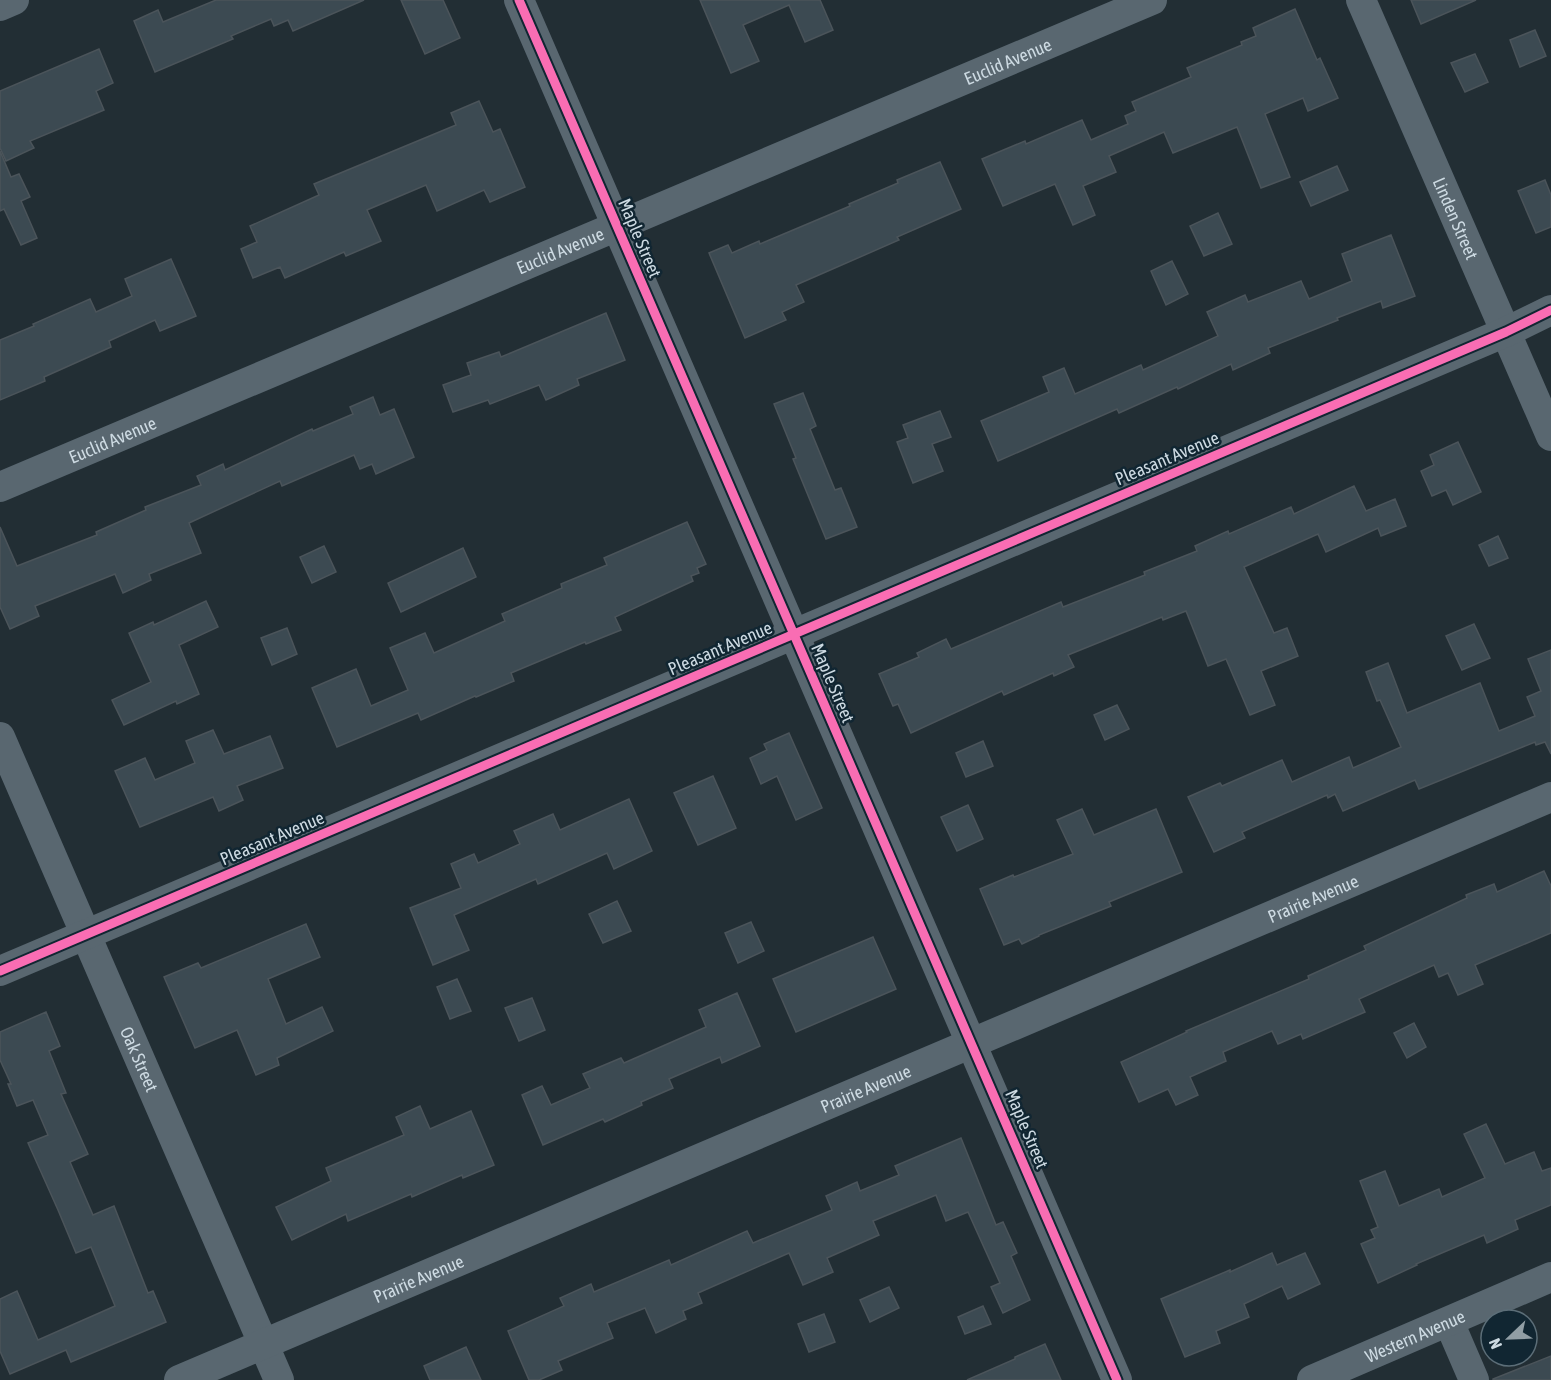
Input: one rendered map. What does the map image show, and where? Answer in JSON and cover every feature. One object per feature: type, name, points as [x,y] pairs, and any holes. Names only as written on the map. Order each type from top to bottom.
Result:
[{"type":"street","points":[[0,6],[14,0]]},
{"type":"street","name":"Maple Street","points":[[519,0],[1117,1380]]},
{"type":"street","name":"Euclid Avenue","points":[[0,488],[1152,0]]},
{"type":"street","name":"Linden Street","points":[[1362,0],[1551,436]]},
{"type":"street","name":"Pleasant Avenue","points":[[0,971],[1506,332],[1551,310]]},
{"type":"street","name":"Oak Street","points":[[0,736],[279,1380]]},
{"type":"street","name":"Prairie Avenue","points":[[179,1380],[1551,797]]},
{"type":"street","name":"Western Avenue","points":[[1312,1380],[1551,1277]]},
{"type":"street","points":[[1449,1322],[1474,1380]]},
{"type":"building","points":[[216,0],[364,0],[293,31],[288,20],[274,26],[271,19],[231,36],[233,39],[155,72],[134,21],[158,10],[163,22]]},
{"type":"building","points":[[401,0],[443,0],[460,38],[425,54]]},
{"type":"building","points":[[700,0],[820,0],[833,30],[805,42],[789,5],[743,25],[759,61],[731,73]]},
{"type":"building","points":[[1411,0],[1476,0],[1421,24]]},
{"type":"building","points":[[1295,9],[1317,60],[1320,58],[1338,98],[1308,111],[1303,98],[1265,114],[1290,177],[1261,188],[1237,127],[1173,153],[1164,132],[1109,156],[1116,172],[1083,186],[1095,215],[1073,225],[1055,184],[1003,206],[982,159],[1025,141],[1026,144],[1082,120],[1091,140],[1128,124],[1125,116],[1136,111],[1132,102],[1191,77],[1187,68],[1242,45],[1241,42],[1256,36],[1253,28]]},
{"type":"building","points":[[1535,30],[1546,56],[1520,67],[1510,40]]},
{"type":"building","points":[[99,49],[113,83],[96,91],[104,110],[30,141],[34,148],[6,161],[0,148],[0,91]]},
{"type":"building","points":[[1475,54],[1488,82],[1465,92],[1451,63]]},
{"type":"building","points":[[479,101],[493,132],[500,129],[525,187],[490,202],[484,190],[437,211],[426,185],[367,210],[381,241],[346,256],[344,252],[285,278],[280,267],[253,278],[241,249],[257,242],[250,226],[319,195],[314,184],[456,125],[451,113]]},
{"type":"building","points":[[0,151],[11,177],[19,174],[30,197],[21,201],[37,238],[21,245],[4,209],[0,211]]},
{"type":"building","points":[[940,162],[961,209],[897,237],[899,240],[796,285],[804,302],[782,312],[786,320],[745,338],[709,253],[728,245],[732,253],[759,241],[760,244],[850,206],[849,204],[898,183],[897,180]]},
{"type":"building","points":[[1337,166],[1348,190],[1311,206],[1300,182]]},
{"type":"building","points":[[1545,180],[1551,195],[1551,227],[1536,233],[1518,191]]},
{"type":"building","points":[[1218,213],[1232,244],[1204,256],[1190,226]]},
{"type":"building","points":[[1391,235],[1415,296],[1383,308],[1381,301],[1337,318],[1338,320],[1268,348],[1270,353],[1233,370],[1231,364],[1178,389],[1177,387],[1119,413],[1117,409],[998,461],[981,421],[1049,392],[1043,377],[1064,368],[1075,394],[1141,365],[1143,370],[1218,336],[1207,312],[1245,295],[1248,302],[1301,281],[1309,299],[1352,281],[1342,254]]},
{"type":"building","points":[[171,259],[196,316],[160,331],[155,320],[109,341],[111,347],[44,377],[45,381],[0,400],[0,340],[90,299],[96,312],[132,296],[125,279]]},
{"type":"building","points":[[1172,261],[1188,294],[1166,305],[1151,271]]},
{"type":"building","points":[[606,313],[625,360],[577,379],[579,385],[546,400],[539,385],[490,404],[488,400],[453,412],[443,385],[471,375],[467,363],[499,352],[501,357]]},
{"type":"building","points":[[803,393],[816,426],[810,429],[835,490],[841,488],[857,527],[826,539],[793,459],[796,458],[774,404]]},
{"type":"building","points":[[373,397],[380,415],[394,409],[414,457],[376,474],[372,464],[360,469],[354,455],[282,486],[280,481],[189,523],[201,553],[149,574],[151,580],[123,593],[115,574],[35,606],[39,616],[10,629],[0,607],[0,527],[17,566],[97,535],[96,532],[146,510],[145,507],[201,485],[197,476],[223,464],[225,470],[312,429],[313,431],[353,414],[350,407]]},
{"type":"building","points":[[940,411],[951,437],[932,444],[943,471],[913,483],[897,442],[908,438],[903,425]]},
{"type":"building","points":[[1458,442],[1481,492],[1453,505],[1446,490],[1432,496],[1421,471],[1434,465],[1430,455]]},
{"type":"building","points":[[1354,486],[1366,511],[1395,499],[1406,526],[1381,536],[1378,528],[1326,552],[1318,534],[1244,567],[1274,633],[1287,628],[1298,656],[1261,671],[1275,705],[1250,715],[1226,659],[1208,666],[1186,611],[1163,620],[1162,617],[1068,655],[1074,667],[1054,676],[1053,673],[1004,695],[1002,691],[911,733],[898,704],[893,706],[879,674],[919,657],[917,653],[946,639],[951,649],[1061,602],[1063,607],[1145,575],[1144,572],[1197,551],[1195,546],[1228,531],[1229,534],[1291,507],[1294,514]]},
{"type":"building","points":[[687,522],[706,564],[697,568],[699,573],[691,576],[693,581],[615,617],[621,630],[586,644],[585,642],[511,673],[514,681],[421,720],[418,713],[337,747],[312,688],[356,669],[371,706],[408,690],[390,648],[425,633],[434,653],[505,621],[502,614],[562,588],[561,584],[607,565],[604,558]]},
{"type":"building","points":[[1498,536],[1508,558],[1489,566],[1479,545]]},
{"type":"building","points":[[324,546],[336,572],[312,583],[300,557]]},
{"type":"building","points":[[463,548],[476,577],[401,612],[388,583]]},
{"type":"building","points":[[206,601],[218,627],[179,645],[199,694],[177,704],[176,701],[124,725],[112,700],[151,682],[129,633],[153,622],[154,625]]},
{"type":"building","points":[[1474,624],[1490,658],[1462,670],[1446,636]]},
{"type":"building","points":[[287,628],[297,654],[272,665],[261,638]]},
{"type":"building","points":[[1551,650],[1551,754],[1545,742],[1536,745],[1535,742],[1419,789],[1415,780],[1343,811],[1335,794],[1328,798],[1327,795],[1242,832],[1245,838],[1214,852],[1188,797],[1220,783],[1222,786],[1282,760],[1292,782],[1349,757],[1353,768],[1401,747],[1380,700],[1377,701],[1366,672],[1388,663],[1407,713],[1480,683],[1499,731],[1535,716],[1527,697],[1541,691],[1528,659]]},
{"type":"building","points":[[1117,705],[1129,729],[1105,740],[1094,715]]},
{"type":"building","points":[[213,730],[224,754],[270,736],[283,768],[237,786],[243,800],[219,811],[213,797],[140,827],[115,771],[145,758],[155,780],[195,763],[186,741]]},
{"type":"building","points":[[789,733],[822,808],[796,820],[777,776],[761,784],[750,758],[767,750],[764,744]]},
{"type":"building","points":[[983,741],[993,766],[966,777],[956,753]]},
{"type":"building","points":[[713,776],[736,828],[698,845],[674,793]]},
{"type":"building","points":[[629,799],[652,851],[614,869],[607,853],[538,884],[536,879],[454,915],[469,950],[433,965],[410,908],[461,888],[451,864],[474,854],[478,863],[520,844],[514,831],[553,814],[560,830]]},
{"type":"building","points":[[968,805],[983,839],[957,851],[941,817]]},
{"type":"building","points":[[1082,809],[1094,835],[1156,809],[1182,872],[1109,902],[1111,906],[1022,944],[1019,939],[1004,945],[980,889],[1073,854],[1057,820]]},
{"type":"building","points":[[1544,871],[1551,886],[1551,933],[1475,965],[1483,984],[1458,995],[1448,973],[1439,977],[1434,965],[1359,999],[1365,1012],[1303,1039],[1301,1034],[1278,1044],[1272,1031],[1223,1052],[1226,1061],[1190,1077],[1198,1095],[1176,1105],[1168,1089],[1139,1102],[1121,1062],[1186,1031],[1309,979],[1308,976],[1366,950],[1364,946],[1467,898],[1466,895],[1494,884],[1497,892]]},
{"type":"building","points":[[617,901],[631,931],[603,943],[589,914]]},
{"type":"building","points":[[751,922],[764,951],[738,963],[725,933]]},
{"type":"building","points":[[306,924],[320,957],[268,979],[286,1024],[322,1007],[333,1031],[277,1058],[279,1065],[256,1075],[237,1030],[195,1048],[164,977],[198,963],[201,968]]},
{"type":"building","points":[[873,937],[896,989],[796,1032],[773,979]]},
{"type":"building","points":[[457,979],[471,1011],[450,1019],[437,987]]},
{"type":"building","points":[[737,993],[760,1046],[722,1063],[720,1057],[669,1079],[673,1088],[641,1102],[642,1105],[605,1122],[603,1119],[543,1145],[522,1095],[542,1086],[551,1105],[590,1088],[583,1074],[621,1058],[624,1063],[706,1027],[699,1010]]},
{"type":"building","points":[[532,998],[545,1030],[519,1041],[505,1008]]},
{"type":"building","points":[[46,1012],[60,1046],[49,1051],[66,1093],[61,1094],[88,1154],[70,1162],[93,1215],[114,1206],[148,1293],[153,1291],[166,1322],[71,1362],[66,1350],[10,1374],[0,1351],[0,1299],[17,1291],[38,1340],[115,1306],[91,1247],[76,1253],[28,1143],[48,1135],[33,1100],[17,1106],[8,1084],[11,1084],[0,1060],[0,1032]]},
{"type":"building","points":[[1414,1023],[1426,1047],[1407,1058],[1394,1033]]},
{"type":"building","points":[[420,1106],[430,1129],[471,1111],[494,1165],[463,1178],[462,1175],[412,1197],[411,1194],[348,1221],[346,1214],[292,1240],[276,1207],[331,1181],[326,1168],[404,1135],[396,1117]]},
{"type":"building","points":[[1486,1124],[1505,1164],[1534,1152],[1542,1171],[1551,1168],[1551,1205],[1515,1220],[1518,1229],[1487,1243],[1484,1235],[1378,1283],[1361,1244],[1375,1238],[1371,1230],[1378,1227],[1360,1181],[1385,1171],[1399,1206],[1439,1189],[1442,1197],[1485,1178],[1464,1134]]},
{"type":"building","points":[[961,1138],[996,1225],[1003,1222],[1017,1253],[1011,1256],[1030,1300],[1003,1313],[991,1287],[1000,1283],[968,1212],[946,1221],[936,1195],[873,1221],[879,1235],[827,1258],[833,1272],[803,1285],[789,1253],[698,1293],[702,1303],[683,1311],[686,1319],[656,1333],[645,1308],[607,1323],[613,1338],[558,1361],[562,1370],[539,1380],[529,1380],[508,1331],[564,1306],[560,1298],[591,1284],[594,1292],[669,1260],[671,1265],[747,1231],[753,1243],[832,1210],[826,1196],[857,1182],[860,1191],[899,1175],[895,1166]]},
{"type":"building","points":[[1272,1253],[1277,1265],[1305,1253],[1320,1284],[1288,1299],[1282,1286],[1244,1304],[1249,1317],[1216,1331],[1220,1343],[1185,1357],[1161,1299]]},
{"type":"building","points":[[889,1287],[899,1308],[870,1322],[860,1300]]},
{"type":"building","points":[[983,1306],[991,1324],[965,1334],[958,1317]]},
{"type":"building","points":[[824,1314],[835,1342],[809,1352],[798,1324]]},
{"type":"building","points":[[1045,1344],[1061,1380],[967,1380],[1015,1359]]},
{"type":"building","points":[[466,1347],[481,1380],[430,1380],[424,1366]]},
{"type":"building","points":[[1551,1356],[1551,1380],[1493,1380],[1521,1368],[1539,1368],[1539,1361]]},
{"type":"cycle path","points":[[519,0],[1117,1380]]},
{"type":"cycle path","points":[[0,971],[1506,332],[1551,310]]}]
